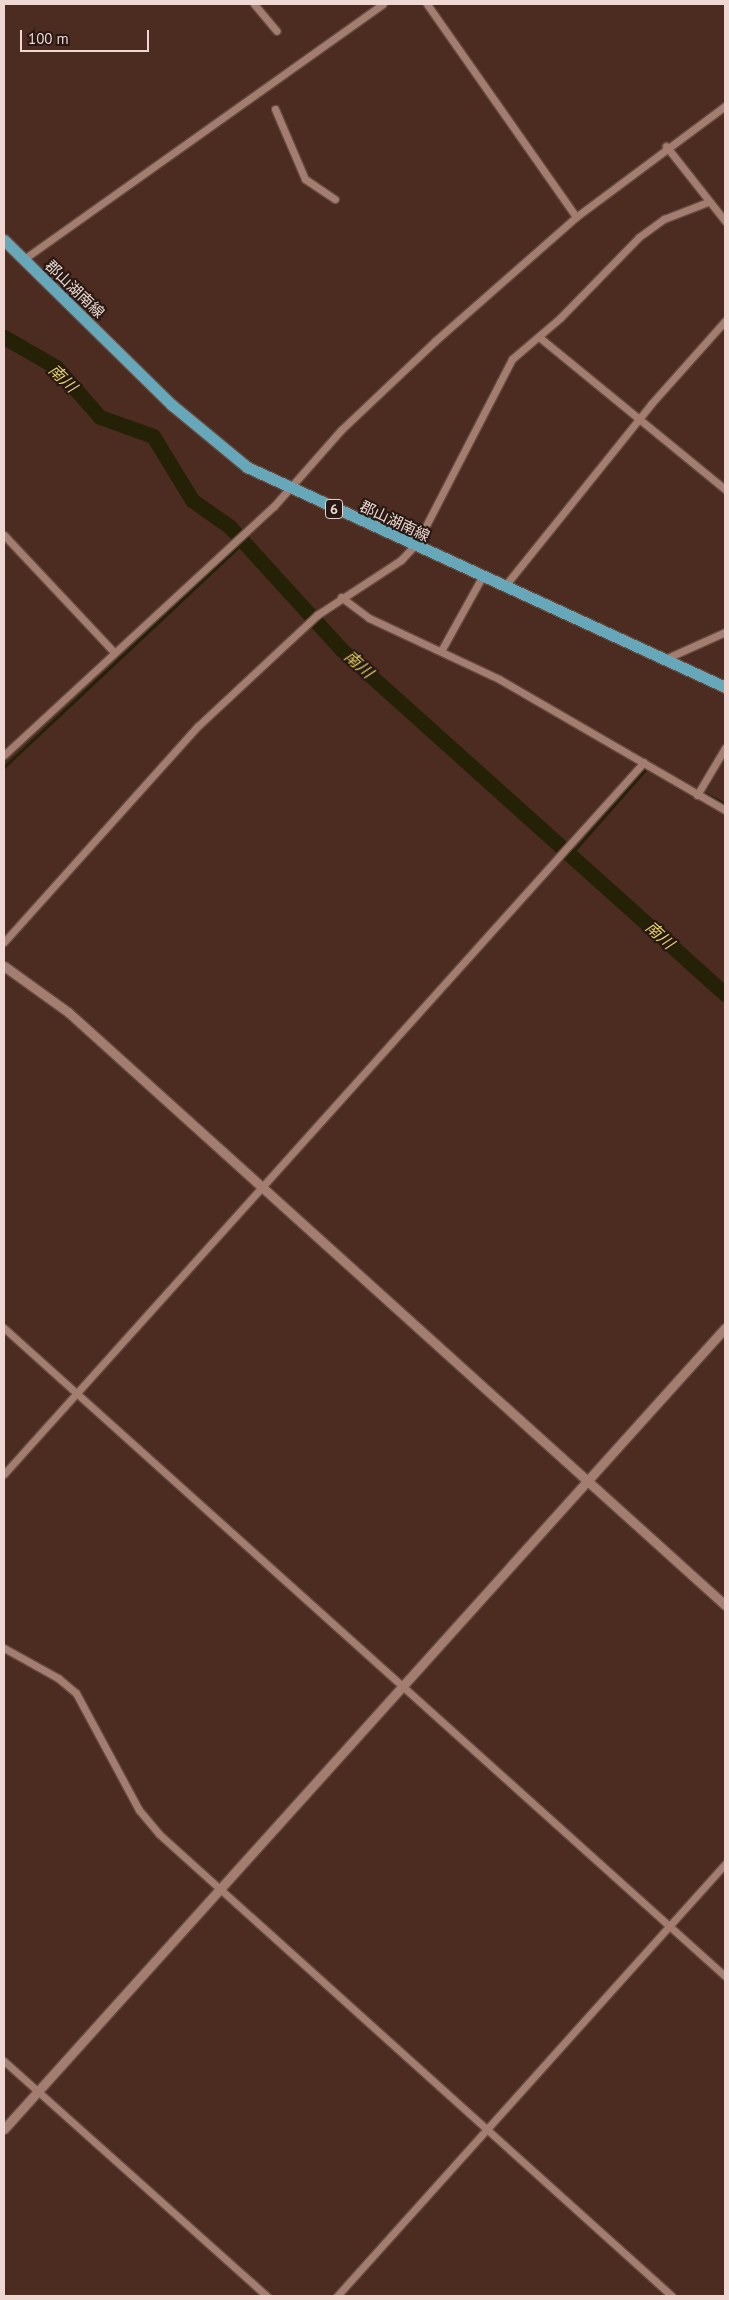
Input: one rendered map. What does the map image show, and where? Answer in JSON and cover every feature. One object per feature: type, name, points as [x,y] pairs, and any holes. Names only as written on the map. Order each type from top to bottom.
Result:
[{"type":"main road","name":"郡山湖南線","points":[[4,240],[221,449],[287,488],[725,687]]},
{"type":"street","points":[[254,4],[277,31]]},
{"type":"street","points":[[24,259],[383,4]]},
{"type":"street","points":[[427,4],[576,216]]},
{"type":"street","points":[[4,755],[113,651],[274,506],[287,488],[341,430],[576,216],[666,146],[725,106]]},
{"type":"street","points":[[275,109],[305,179],[335,199]]},
{"type":"street","points":[[666,146],[708,202],[724,218]]},
{"type":"street","points":[[4,942],[198,726],[317,615],[341,597],[401,560],[414,546],[446,492],[512,359],[539,337],[640,237],[664,219],[708,202]]},
{"type":"street","points":[[504,587],[640,418],[725,321]]},
{"type":"street","points":[[539,337],[725,489]]},
{"type":"street","points":[[4,535],[113,651]]},
{"type":"street","points":[[442,651],[482,577]]},
{"type":"street","points":[[341,597],[369,618],[499,679],[644,762],[696,795],[725,810]]},
{"type":"street","points":[[665,659],[725,632]]},
{"type":"street","points":[[696,795],[725,748]]},
{"type":"street","points":[[4,1474],[644,762]]},
{"type":"street","points":[[4,966],[68,1012],[725,1604]]},
{"type":"street","points":[[4,1328],[725,1976]]},
{"type":"street","points":[[4,2129],[725,1328]]},
{"type":"street","points":[[4,1648],[58,1678],[76,1693],[144,1817],[220,1889],[672,2296]]},
{"type":"street","points":[[337,2296],[725,1864]]},
{"type":"street","points":[[4,2061],[266,2296]]},
{"type":"waterway","name":"南川","points":[[4,337],[56,367],[100,417],[153,436],[192,500],[230,527],[342,650],[725,994]]},
{"type":"waterway","points":[[4,767],[245,541]]},
{"type":"waterway","points":[[650,764],[684,782]]},
{"type":"waterway","points":[[571,854],[645,770]]},
{"type":"waterway","points":[[700,791],[725,804]]}]
